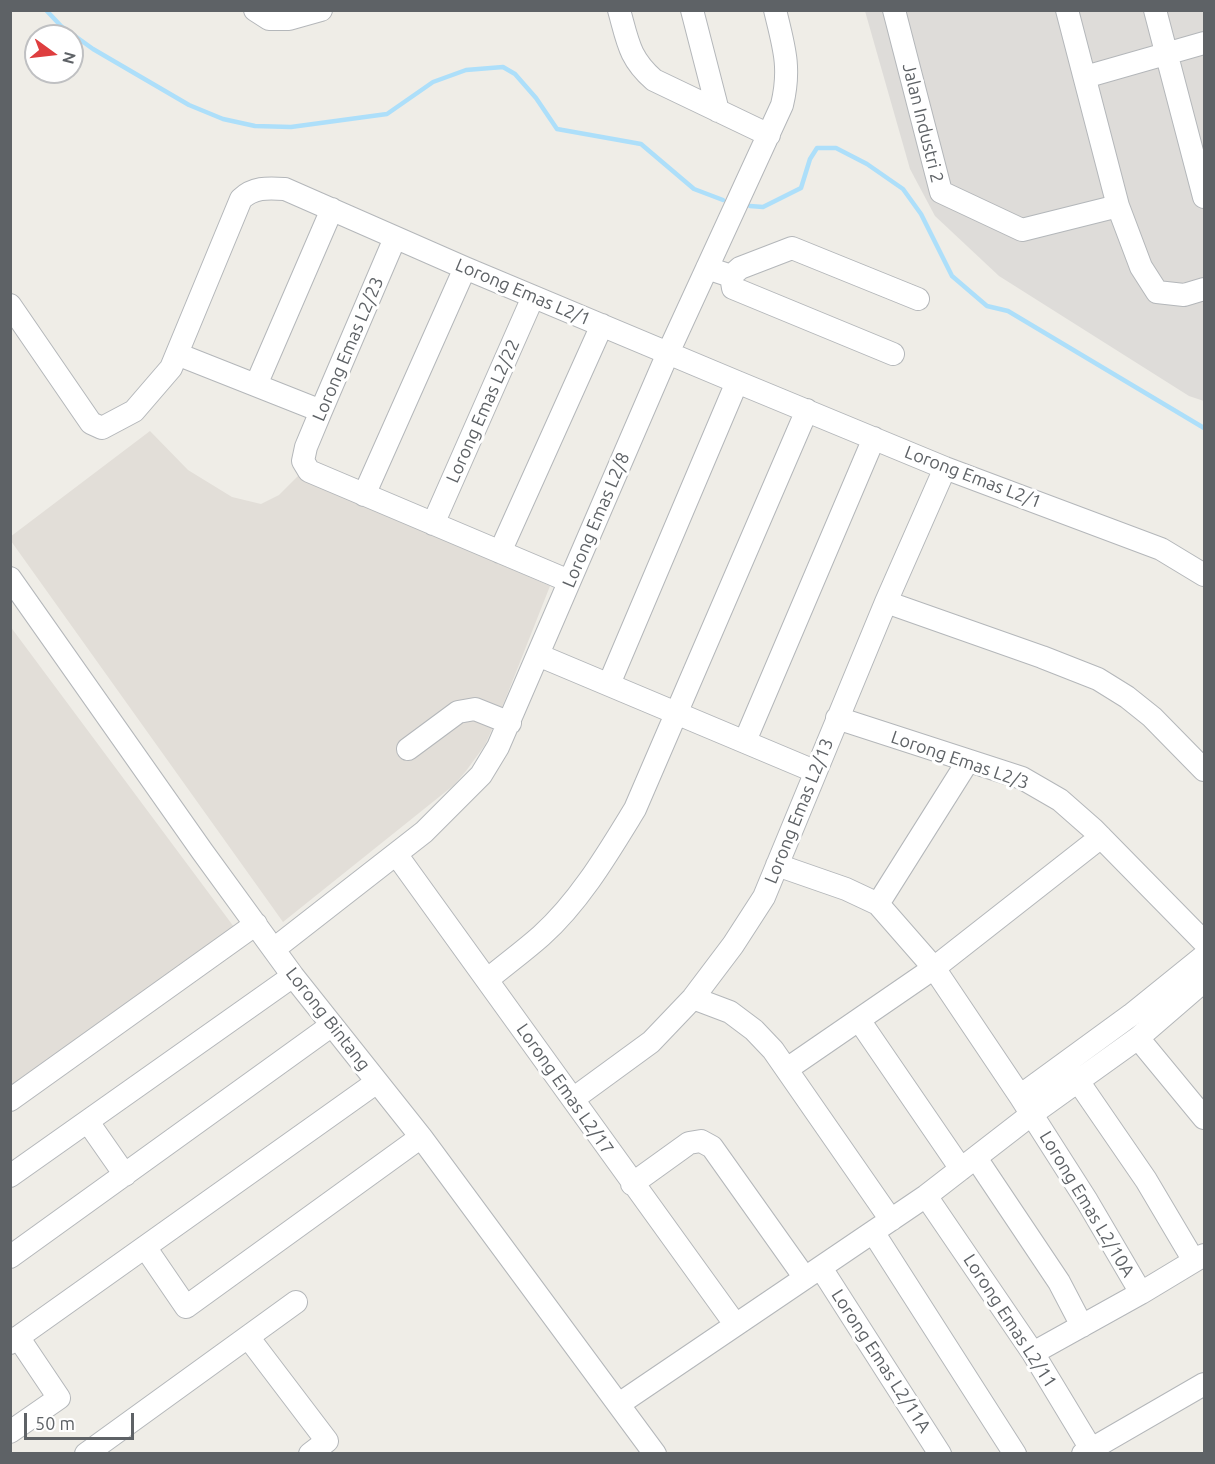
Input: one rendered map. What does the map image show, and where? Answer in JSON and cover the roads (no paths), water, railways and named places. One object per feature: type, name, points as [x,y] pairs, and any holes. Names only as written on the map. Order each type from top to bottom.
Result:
[{"type":"street","points":[[255,10],[269,19],[289,19],[321,10]]},
{"type":"street","points":[[619,10],[630,49],[640,67],[654,80],[769,135]]},
{"type":"street","points":[[692,10],[718,111]]},
{"type":"street","name":"Lorong Emas L2/8","points":[[274,949],[424,832],[481,775],[498,747],[669,353],[782,105],[788,73],[775,10]]},
{"type":"street","name":"Jalan Industri 2","points":[[894,10],[941,192],[1022,231],[1118,206]]},
{"type":"street","points":[[1067,10],[1118,206],[1140,267],[1157,292],[1184,295],[1204,289]]},
{"type":"street","points":[[1155,10],[1204,197]]},
{"type":"street","points":[[1085,77],[1204,43]]},
{"type":"street","name":"Lorong Emas L2/1","points":[[10,305],[91,423],[102,428],[134,411],[171,368],[241,200],[250,191],[267,188],[285,189],[465,268],[945,468],[1161,549],[1204,575]]},
{"type":"street","points":[[256,385],[332,209]]},
{"type":"street","name":"Lorong Emas L2/23","points":[[364,495],[309,471],[303,461],[306,447],[395,238]]},
{"type":"street","points":[[731,276],[740,268],[792,248],[918,299]]},
{"type":"street","points":[[465,268],[364,495],[569,581]]},
{"type":"street","points":[[707,268],[731,276]]},
{"type":"street","points":[[731,276],[733,288],[893,354]]},
{"type":"street","name":"Lorong Emas L2/22","points":[[433,524],[534,297]]},
{"type":"street","points":[[500,552],[602,325]]},
{"type":"street","points":[[177,354],[321,411]]},
{"type":"street","points":[[609,684],[736,382]]},
{"type":"street","points":[[487,980],[542,935],[578,896],[635,809],[807,410]]},
{"type":"street","points":[[745,741],[874,438]]},
{"type":"street","name":"Lorong Emas L2/13","points":[[573,1099],[651,1042],[693,998],[733,945],[764,897],[814,771],[945,468]]},
{"type":"street","name":"Lorong Bintang","points":[[10,578],[293,976],[421,1137],[655,1454]]},
{"type":"street","points":[[886,602],[1042,657],[1098,680],[1128,697],[1152,717],[1204,770]]},
{"type":"street","points":[[538,655],[814,771]]},
{"type":"street","points":[[408,749],[458,712],[475,710],[510,723]]},
{"type":"street","name":"Lorong Emas L2/3","points":[[837,718],[1022,778],[1060,800],[1101,837],[1204,942]]},
{"type":"street","points":[[777,865],[846,889],[878,904],[968,761]]},
{"type":"street","points":[[787,1069],[934,968],[1101,837]]},
{"type":"street","name":"Lorong Emas L2/17","points":[[396,854],[735,1324]]},
{"type":"street","name":"Lorong Emas L2/10A","points":[[878,904],[934,968],[1026,1105],[1087,1201],[1141,1293]]},
{"type":"street","points":[[10,1100],[256,924]]},
{"type":"street","points":[[619,1404],[926,1196],[969,1164],[1026,1105],[1204,956]]},
{"type":"street","points":[[10,1176],[293,976]]},
{"type":"street","points":[[1026,1105],[1078,1081],[1138,1038],[1204,981]]},
{"type":"street","points":[[693,998],[730,1012],[754,1030],[787,1069],[1015,1454]]},
{"type":"street","points":[[859,1020],[1059,1282],[1082,1326]]},
{"type":"street","points":[[10,1257],[332,1025]]},
{"type":"street","points":[[1138,1038],[1204,1118]]},
{"type":"street","points":[[1034,1353],[1199,1258],[1078,1081]]},
{"type":"street","points":[[10,1432],[59,1398],[14,1340],[377,1082]]},
{"type":"street","points":[[88,1122],[125,1174]]},
{"type":"street","points":[[145,1246],[186,1307],[421,1137]]},
{"type":"street","name":"Lorong Emas L2/11A","points":[[632,1184],[689,1143],[701,1141],[712,1147],[813,1273],[940,1454]]},
{"type":"street","name":"Lorong Emas L2/11","points":[[926,1196],[1034,1353],[1087,1451]]},
{"type":"street","points":[[86,1454],[297,1302]]},
{"type":"street","points":[[248,1336],[327,1441],[310,1454]]},
{"type":"street","points":[[1087,1451],[1204,1384]]},
{"type":"waterway","points":[[46,10],[61,26],[93,49],[189,105],[223,119],[255,126],[291,127],[387,114],[433,82],[466,70],[503,67],[515,74],[536,98],[557,129],[641,144],[694,189],[723,200]]},
{"type":"waterway","points":[[750,206],[763,207],[801,188],[810,159],[817,148],[836,148],[867,164],[903,189],[921,214],[952,276],[987,306],[1008,311],[1204,428]]}]
